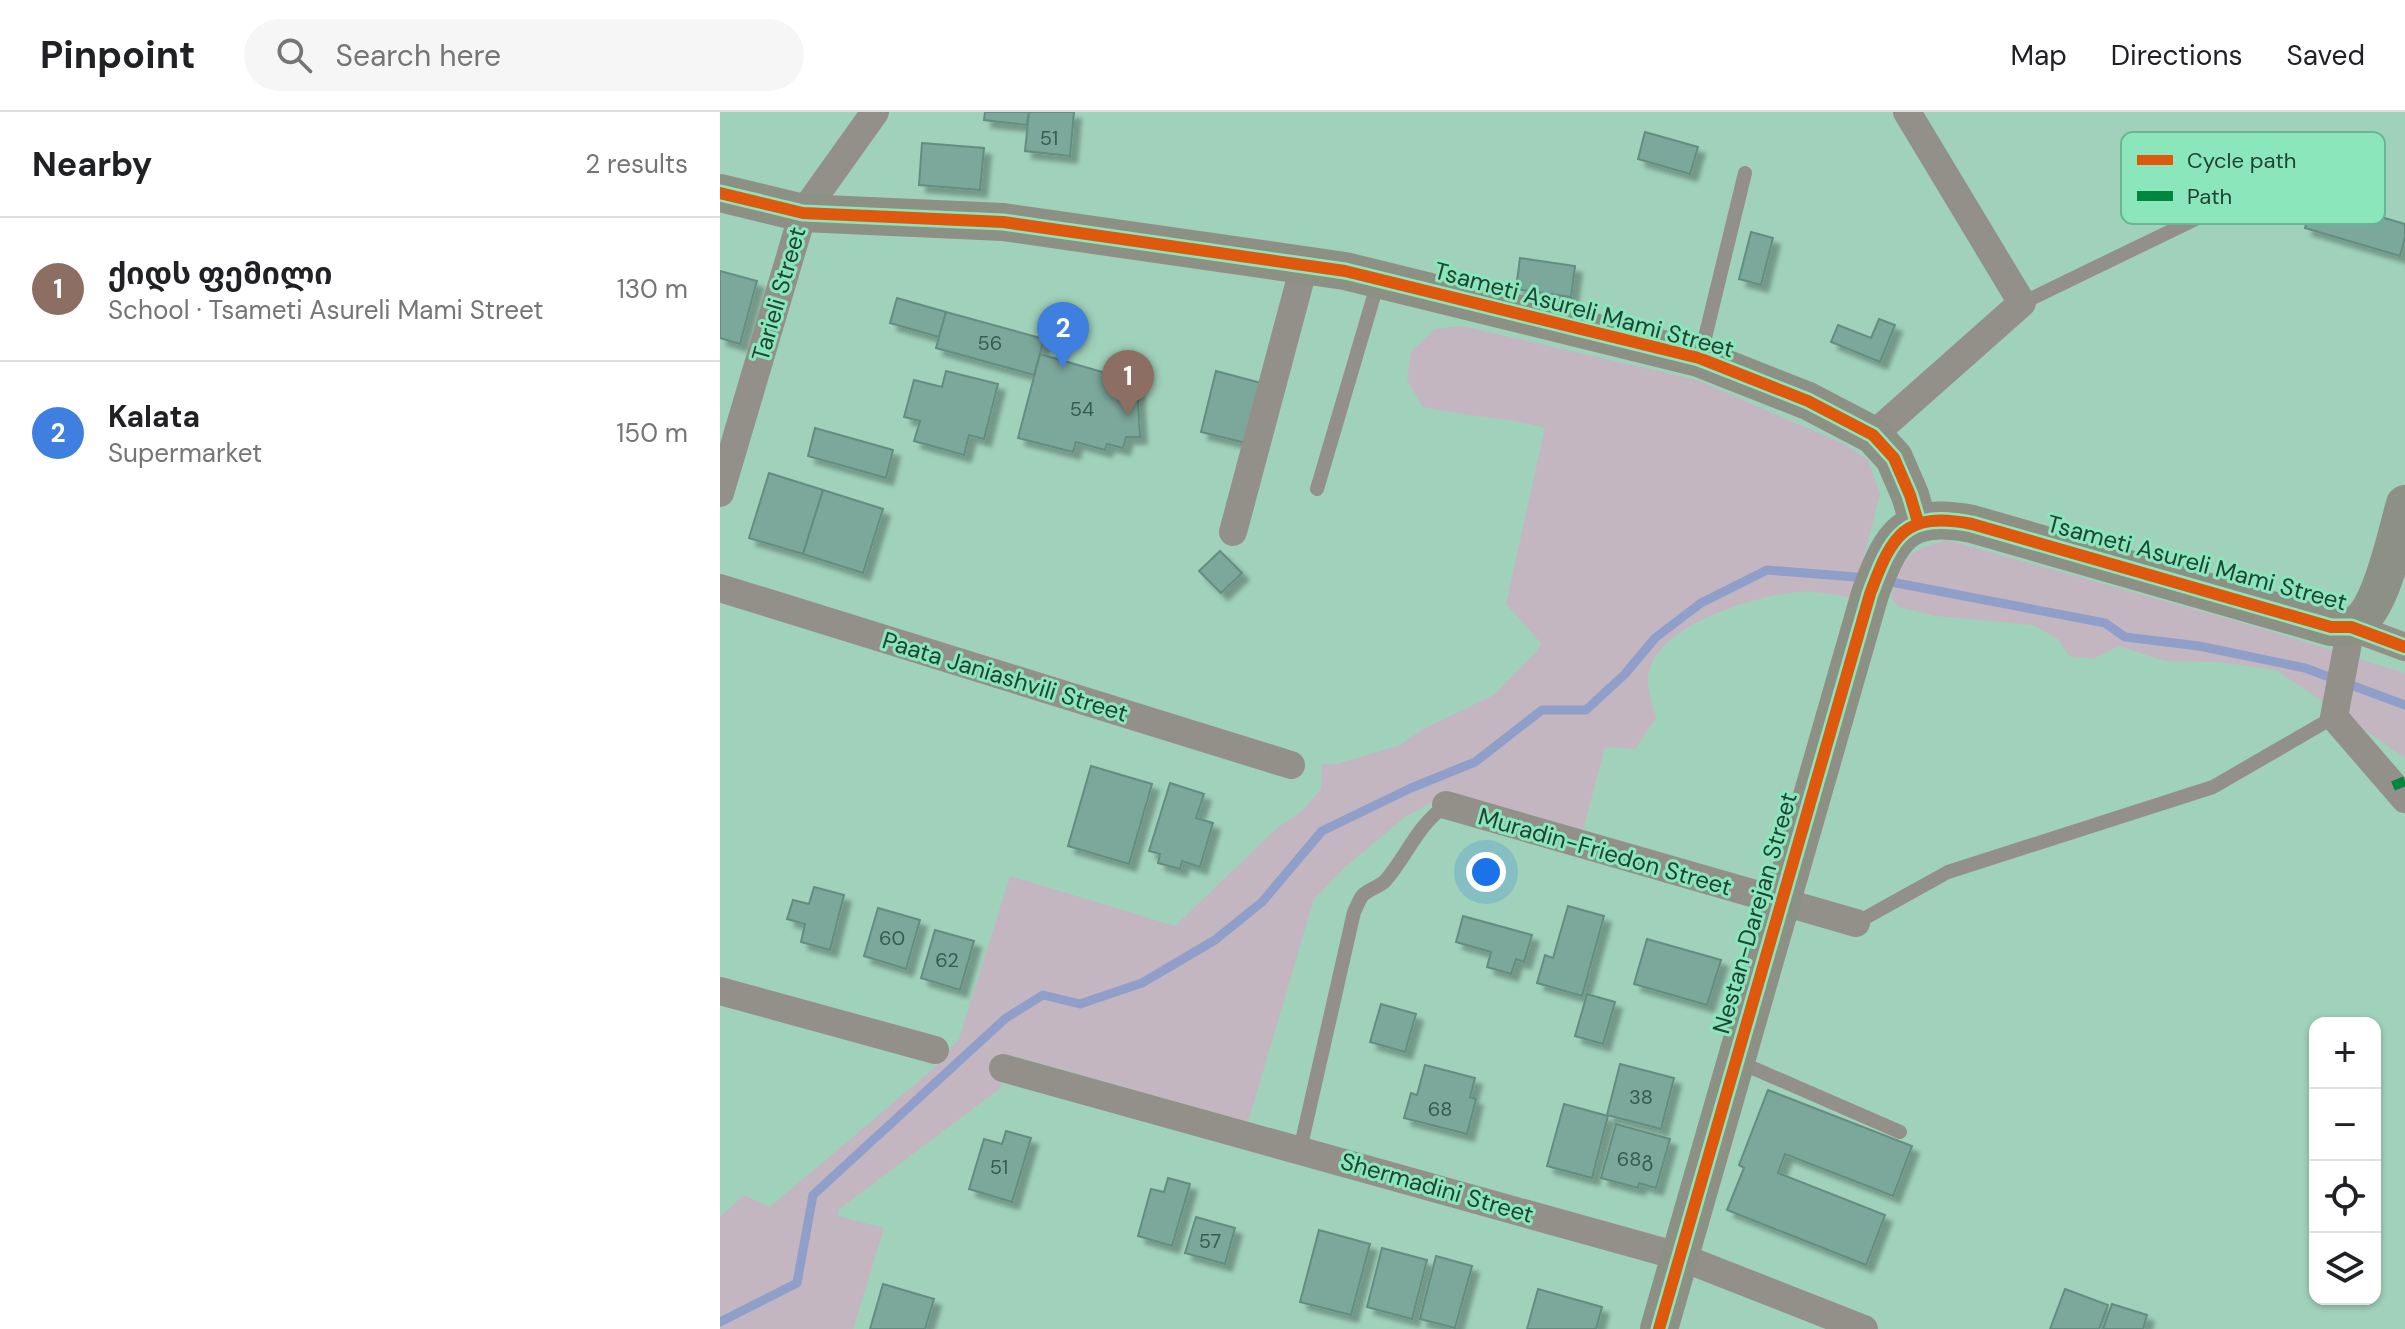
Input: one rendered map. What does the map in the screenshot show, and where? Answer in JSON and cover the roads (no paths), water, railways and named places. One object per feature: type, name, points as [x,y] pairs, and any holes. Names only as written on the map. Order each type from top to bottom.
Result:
[{"type":"street","name":"Tarieli Street","points":[[720,493],[803,213],[875,112]]},
{"type":"street","points":[[1873,435],[2022,303],[1907,112]]},
{"type":"street","name":"Tsameti Asureli Mami Street","points":[[720,193],[803,213],[1003,222],[1345,271],[1699,358],[1808,401],[1873,435],[1894,458],[1918,522],[1945,519],[1972,524],[2331,627],[2349,638],[2405,647]]},
{"type":"street","points":[[1233,532],[1304,266]]},
{"type":"street","points":[[2405,504],[2378,596],[2349,638],[2334,717],[2405,799]]},
{"type":"street","name":"Nestan-Darejan Street","points":[[1659,1329],[1877,577],[1896,539],[1918,522]]},
{"type":"street","name":"Paata Janiashvili Street","points":[[720,588],[1291,765]]},
{"type":"street","name":"Muradin-Friedon Street","points":[[1446,805],[1856,923]]},
{"type":"street","points":[[720,991],[935,1050]]},
{"type":"street","name":"Shermadini Street","points":[[1003,1068],[1678,1256],[1864,1329]]},
{"type":"lane","points":[[1699,358],[1745,173]]},
{"type":"lane","points":[[2022,303],[2185,224]]},
{"type":"lane","points":[[1317,489],[1378,280]]},
{"type":"lane","points":[[1856,923],[1948,872],[2213,787],[2334,717]]},
{"type":"lane","points":[[1300,1150],[1354,912],[1364,894],[1382,884],[1410,841],[1446,805]]},
{"type":"lane","points":[[1735,1061],[1900,1132]]},
{"type":"waterway","points":[[720,1322],[797,1283],[813,1195],[1006,1018],[1043,995],[1080,1004],[1142,983],[1215,940],[1262,902],[1322,831],[1411,788],[1475,762],[1542,710],[1586,710],[1625,674],[1655,638],[1701,603],[1767,570],[1868,578]]},
{"type":"waterway","points":[[1886,581],[2105,623],[2125,637],[2199,646],[2305,668],[2405,705]]},
{"type":"place","name":"Kalata","points":[[1063,368]]},
{"type":"place","name":"ქიდს ფემილი","points":[[1128,416]]}]
